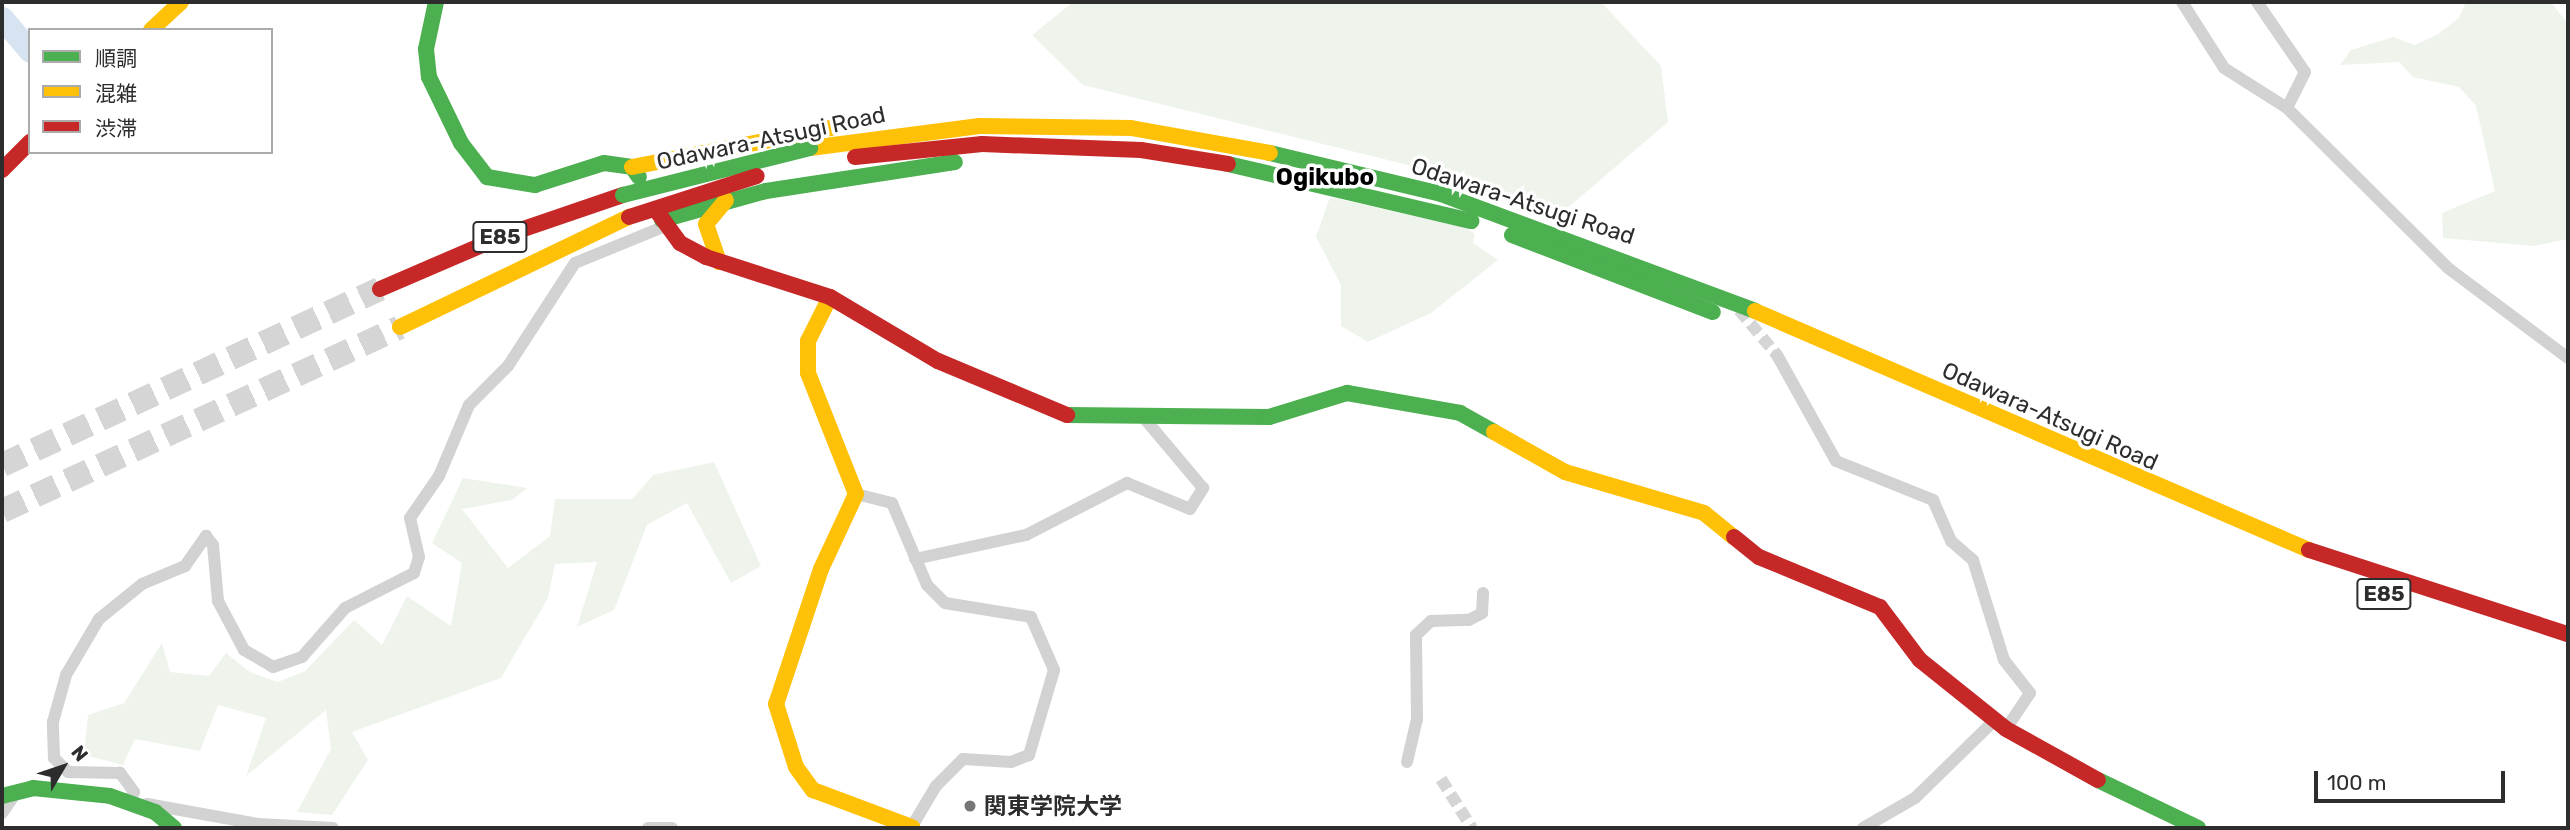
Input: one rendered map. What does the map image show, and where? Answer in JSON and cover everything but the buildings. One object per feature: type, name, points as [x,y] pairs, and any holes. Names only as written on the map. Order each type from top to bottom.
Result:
[{"type":"main road","points":[[153,28],[181,2]]},
{"type":"main road","points":[[432,6],[426,49],[429,78],[461,143],[487,177],[522,186],[604,163],[632,167],[837,127],[918,121],[980,125]]},
{"type":"main road","name":"Odawara-Atsugi Road","points":[[380,289],[503,236],[623,195],[980,125],[1131,128],[1228,143],[1415,187],[1573,237],[1886,368],[2209,512],[2443,598],[2568,634]]},
{"type":"main road","points":[[2,170],[28,144]]},
{"type":"main road","name":"Odawara-Atsugi Road","points":[[400,327],[629,217],[811,156],[982,144],[1215,159],[1474,222],[1684,299],[2191,520]]},
{"type":"main road","points":[[663,223],[726,200],[973,160],[1215,159]]},
{"type":"main road","points":[[632,167],[663,223],[680,243],[719,262],[830,297],[938,361],[1062,414],[1144,418],[1269,417],[1347,393],[1460,413],[1565,472],[1704,513],[1759,557],[1880,607],[1920,660],[2001,724],[2055,760],[2198,828]]},
{"type":"main road","points":[[719,262],[706,224],[726,200]]},
{"type":"main road","points":[[830,297],[808,341],[808,373],[856,494],[821,569],[776,704],[790,754],[813,790],[912,828]]},
{"type":"main road","name":"E85","points":[[2215,530],[2427,608]]},
{"type":"main road","points":[[2452,617],[2568,651]]},
{"type":"main road","points":[[2,796],[18,790],[134,802],[174,828]]},
{"type":"street","points":[[2182,2],[2224,68],[2287,108],[2448,268],[2568,358]]},
{"type":"street","points":[[2257,2],[2305,72],[2287,108]]},
{"type":"street","points":[[333,828],[134,802],[134,792],[120,773],[68,772],[54,758],[53,723],[66,675],[99,619],[142,583],[185,566],[206,536],[213,545],[218,601],[244,650],[273,667],[302,657],[345,608],[414,573],[419,557],[410,517],[444,466],[469,405],[508,366],[575,263],[663,223]]},
{"type":"street","points":[[1777,355],[1836,461],[1933,500],[1951,541],[1973,560],[2004,660],[2030,693],[2001,724],[1916,798],[1863,828]]},
{"type":"street","points":[[915,559],[1026,535],[1128,483],[1191,509],[1203,495],[1200,483],[1144,418]]},
{"type":"street","points":[[856,494],[892,503],[926,585],[945,603],[1031,617],[1054,678],[1029,755],[1011,762],[963,759],[931,792],[912,828]]},
{"type":"street","points":[[1407,762],[1417,719],[1416,635],[1431,621],[1469,620],[1482,613],[1483,593]]},
{"type":"street","points":[[2,813],[12,807],[18,790]]},
{"type":"street","points":[[648,828],[671,828]]},
{"type":"shaded area","points":[[1073,2],[1601,2],[1661,66],[1668,122],[1557,217],[1489,185],[1083,85],[1032,35]]},
{"type":"shaded area","points":[[2466,2],[2551,2],[2568,24],[2568,239],[2534,246],[2443,238],[2442,213],[2495,191],[2476,106],[2459,87],[2413,77],[2399,62],[2340,65],[2351,50],[2393,37],[2415,45],[2438,34],[2459,18]]},
{"type":"shaded area","points":[[1330,197],[1466,228],[1475,234],[1473,243],[1498,260],[1431,313],[1368,342],[1341,326],[1341,285],[1316,237]]},
{"type":"shaded area","points":[[714,462],[761,566],[731,583],[687,503],[647,525],[614,610],[577,627],[597,562],[555,564],[548,598],[501,678],[352,732],[368,760],[332,815],[297,812],[331,749],[326,710],[246,776],[266,718],[218,705],[200,751],[135,739],[123,765],[84,755],[88,715],[124,703],[162,643],[170,672],[209,676],[226,653],[250,672],[278,682],[305,671],[354,620],[382,645],[407,596],[451,626],[462,563],[432,543],[463,478],[527,488],[512,500],[462,509],[508,568],[550,536],[555,499],[632,499],[653,475]]},
{"type":"waterway","points":[[2,18],[28,49]]},
{"type":"tunnel","points":[[2,465],[380,289]]},
{"type":"tunnel","points":[[1739,310],[1777,355]]},
{"type":"tunnel","points":[[2,511],[400,327]]},
{"type":"tunnel","points":[[1441,779],[1472,828]]},
{"type":"traffic: fast","points":[[436,2],[426,49],[429,77],[461,143],[487,177],[535,185],[604,163],[632,167],[639,177]]},
{"type":"traffic: fast","points":[[623,195],[810,148]]},
{"type":"traffic: fast","points":[[1270,153],[1441,194],[1755,311]]},
{"type":"traffic: fast","points":[[662,220],[766,191],[955,162]]},
{"type":"traffic: fast","points":[[1228,164],[1471,221]]},
{"type":"traffic: fast","points":[[1512,235],[1713,312]]},
{"type":"traffic: fast","points":[[1067,415],[1269,417],[1347,393],[1460,413],[1494,432]]},
{"type":"traffic: fast","points":[[2098,780],[2198,828]]},
{"type":"traffic: fast","points":[[2,796],[33,788],[110,796],[155,812],[174,828]]},
{"type":"traffic: slow","points":[[153,28],[181,2]]},
{"type":"traffic: slow","points":[[810,148],[980,126],[1131,128],[1270,153]]},
{"type":"traffic: slow","points":[[632,167],[831,128]]},
{"type":"traffic: slow","points":[[719,262],[706,224],[726,200]]},
{"type":"traffic: slow","points":[[400,327],[629,217]]},
{"type":"traffic: slow","points":[[830,297],[808,341],[808,373],[856,494],[821,569],[776,704],[796,767],[813,790],[912,827]]},
{"type":"traffic: slow","points":[[1755,311],[2309,550]]},
{"type":"traffic: slow","points":[[1494,432],[1565,472],[1704,513],[1734,537]]},
{"type":"traffic: jam","points":[[2,170],[28,144]]},
{"type":"traffic: jam","points":[[855,157],[982,144],[1141,150],[1228,164]]},
{"type":"traffic: jam","points":[[629,217],[757,176]]},
{"type":"traffic: jam","points":[[380,289],[503,236],[623,195]]},
{"type":"traffic: jam","points":[[656,210],[680,243],[706,257],[830,297],[938,361],[1067,415]]},
{"type":"traffic: jam","points":[[1734,537],[1759,557],[1880,607],[1920,660],[2006,729],[2098,780]]},
{"type":"traffic: jam","points":[[2309,550],[2568,634]]},
{"type":"place","name":"関東学院大学","points":[[970,806]]},
{"type":"district","name":"Ogikubo","points":[[1325,178]]}]
